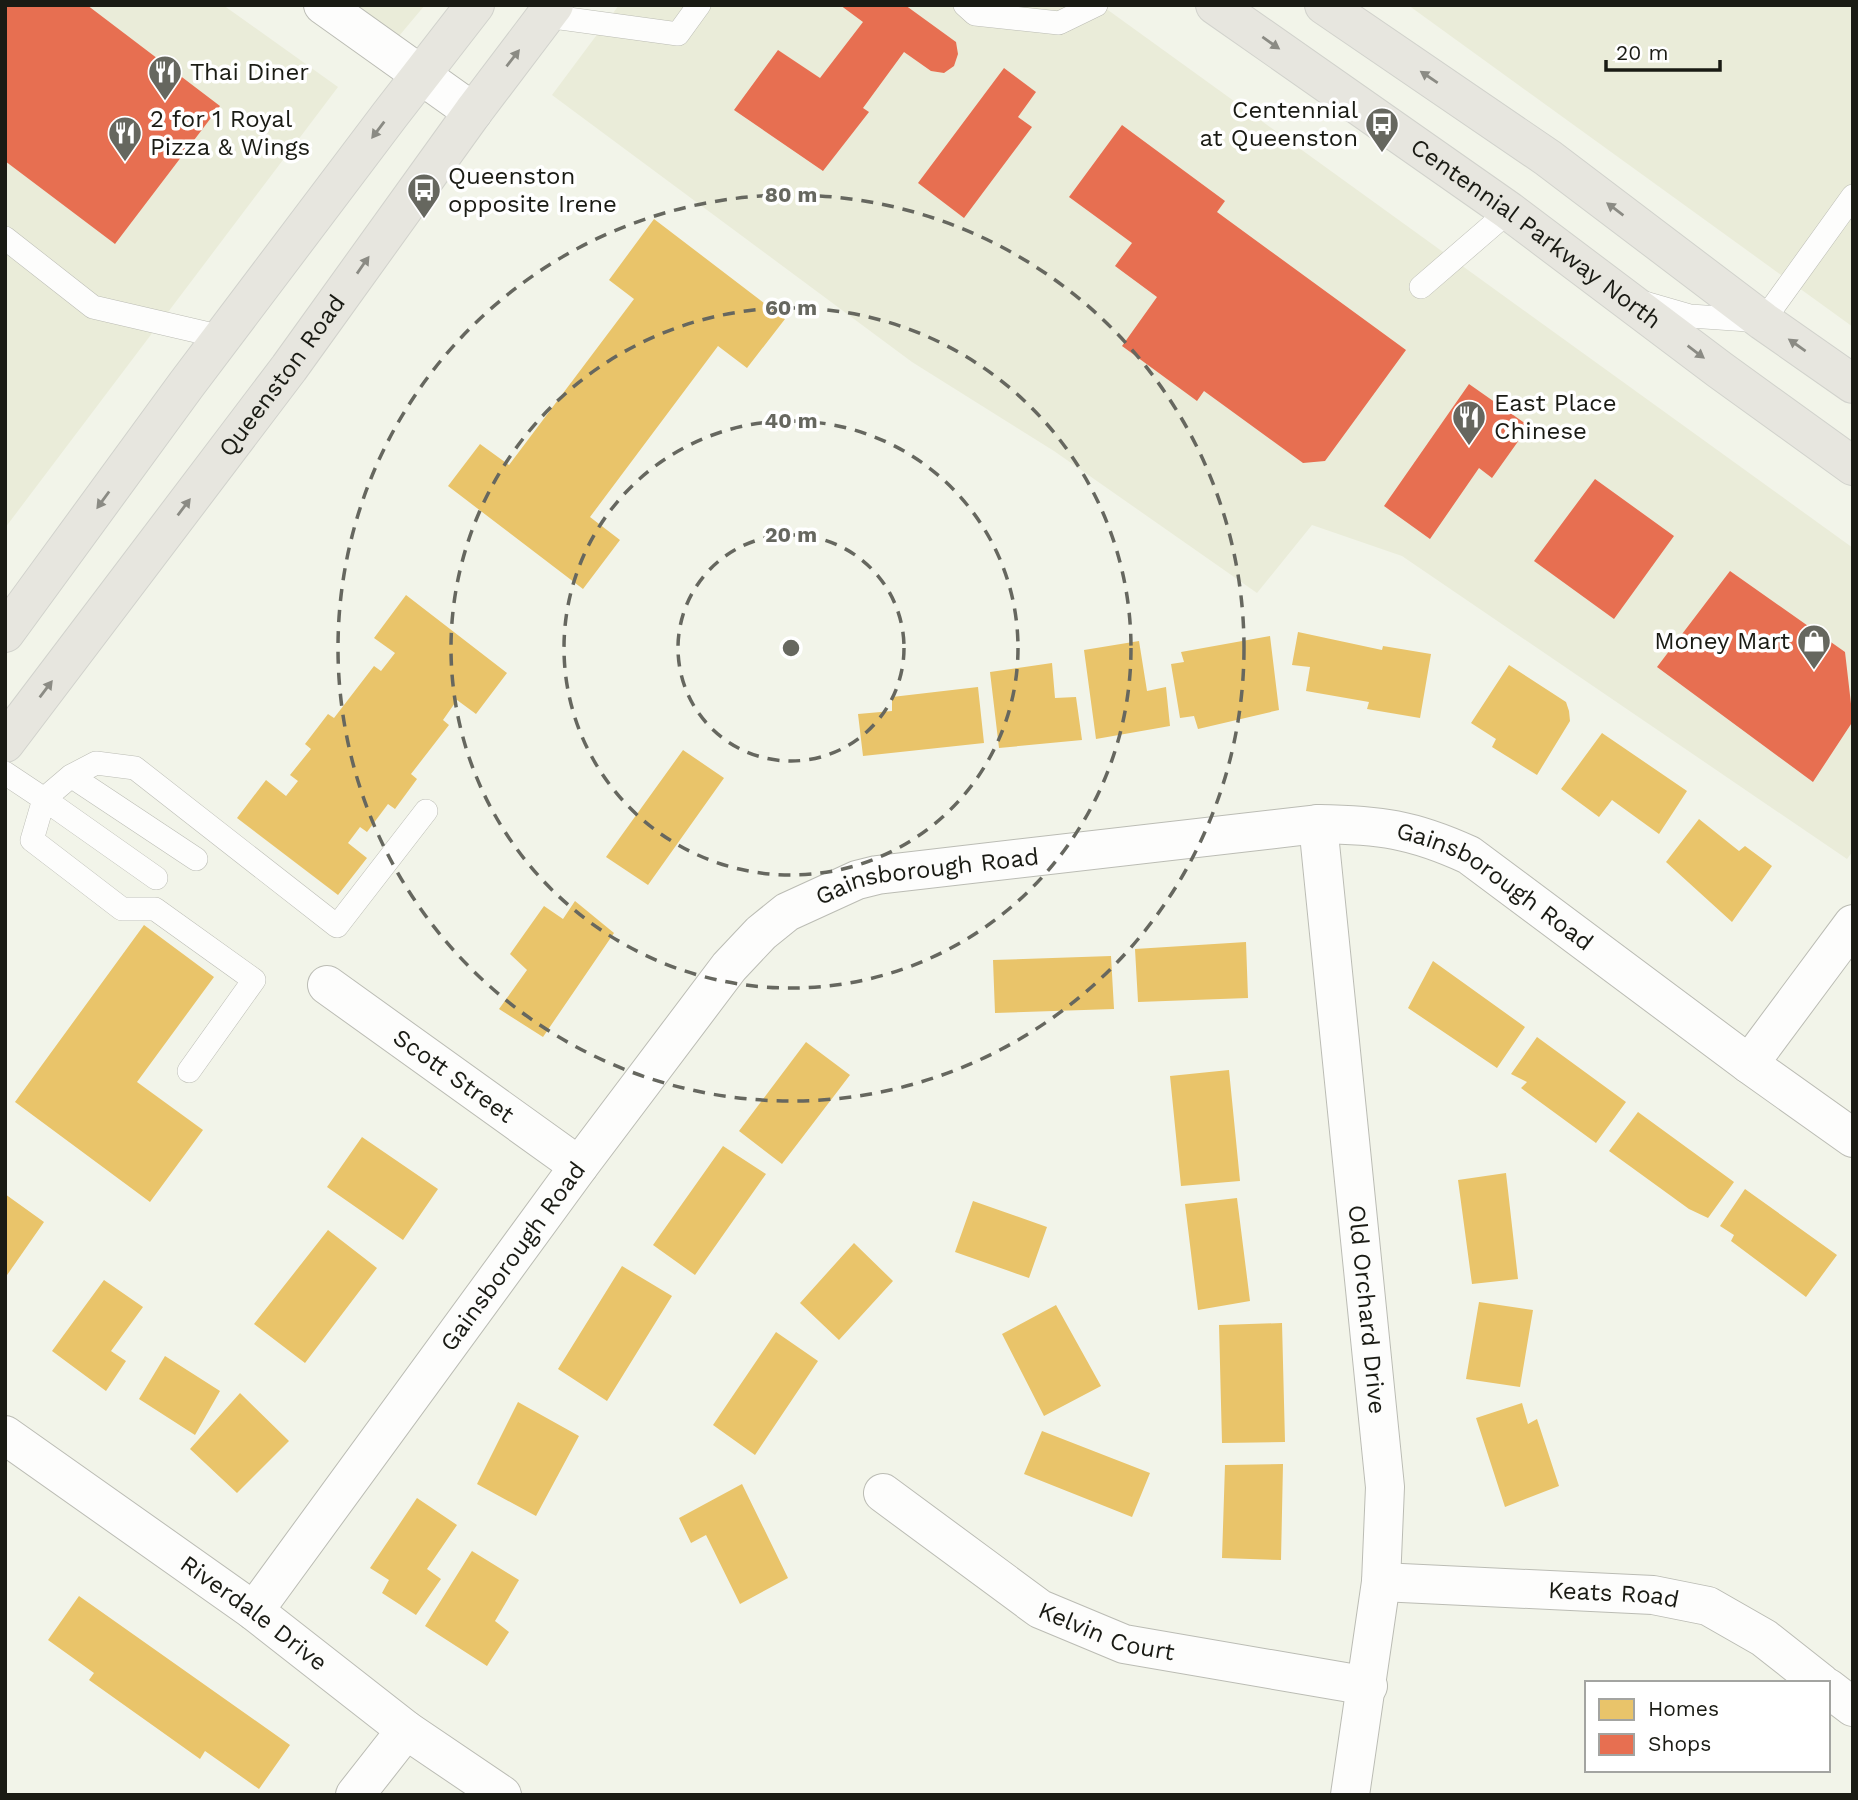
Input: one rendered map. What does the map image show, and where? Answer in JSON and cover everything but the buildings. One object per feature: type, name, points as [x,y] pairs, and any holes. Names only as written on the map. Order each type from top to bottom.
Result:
[{"type":"main road","points":[[5,633],[218,343],[475,5]]},
{"type":"main road","name":"Centennial Parkway North","points":[[1214,5],[1509,211],[1853,466]]},
{"type":"main road","points":[[1324,5],[1548,158],[1763,321],[1853,384]]},
{"type":"main road","name":"Queenston Road","points":[[5,743],[289,368],[473,112],[550,10]]},
{"type":"street","points":[[337,8],[421,76],[473,112]]},
{"type":"street","name":"Gainsborough Road","points":[[254,1611],[579,1166],[729,967],[761,933],[787,912],[857,880],[877,875],[1318,824],[1363,824],[1403,830],[1469,855],[1749,1064],[1853,1138]]},
{"type":"street","name":"Old Orchard Drive","points":[[1318,824],[1385,1487],[1381,1581],[1368,1686],[1350,1795]]},
{"type":"street","points":[[1749,1064],[1853,924]]},
{"type":"street","name":"Scott Street","points":[[327,985],[579,1166]]},
{"type":"street","name":"Riverdale Drive","points":[[5,1435],[254,1611],[406,1730],[502,1795]]},
{"type":"street","name":"Kelvin Court","points":[[883,1493],[1040,1609],[1124,1644],[1368,1686]]},
{"type":"street","name":"Keats Road","points":[[1381,1581],[1653,1595],[1708,1606],[1763,1638],[1818,1681]]},
{"type":"street","points":[[1830,1690],[1853,1707]]},
{"type":"street","points":[[355,1795],[406,1730]]},
{"type":"lane","points":[[550,10],[678,34],[699,5]]},
{"type":"lane","points":[[965,5],[975,13],[1059,23],[1096,5]]},
{"type":"lane","points":[[1622,296],[1690,316],[1763,321],[1853,197]]},
{"type":"lane","points":[[1420,287],[1509,211]]},
{"type":"lane","points":[[5,238],[93,307],[205,333],[218,343]]},
{"type":"lane","points":[[189,1071],[254,980],[155,909],[122,909],[32,840],[44,799],[71,776],[96,763],[135,768],[337,926],[426,811]]},
{"type":"lane","points":[[5,773],[156,878]]},
{"type":"lane","points":[[71,776],[196,859]]},
{"type":"shaded area","points":[[5,5],[223,5],[338,87],[5,528]]},
{"type":"shaded area","points":[[357,5],[425,5],[399,36]]},
{"type":"shaded area","points":[[619,5],[1101,5],[1853,548],[1853,851],[1847,859],[1402,556],[1312,525],[1257,593],[1054,451],[912,362],[552,95]]},
{"type":"shaded area","points":[[1408,5],[1853,5],[1853,327]]},
{"type":"place","name":"Thai Diner","points":[[165,102]]},
{"type":"place","name":"Centennial at Queenston","points":[[1382,154]]},
{"type":"place","name":"2 for 1 Royal Pizza & Wings","points":[[125,163]]},
{"type":"place","name":"Queenston opposite Irene","points":[[424,220]]},
{"type":"place","name":"East Place Chinese","points":[[1469,447]]},
{"type":"place","name":"Money Mart","points":[[1814,671]]}]
